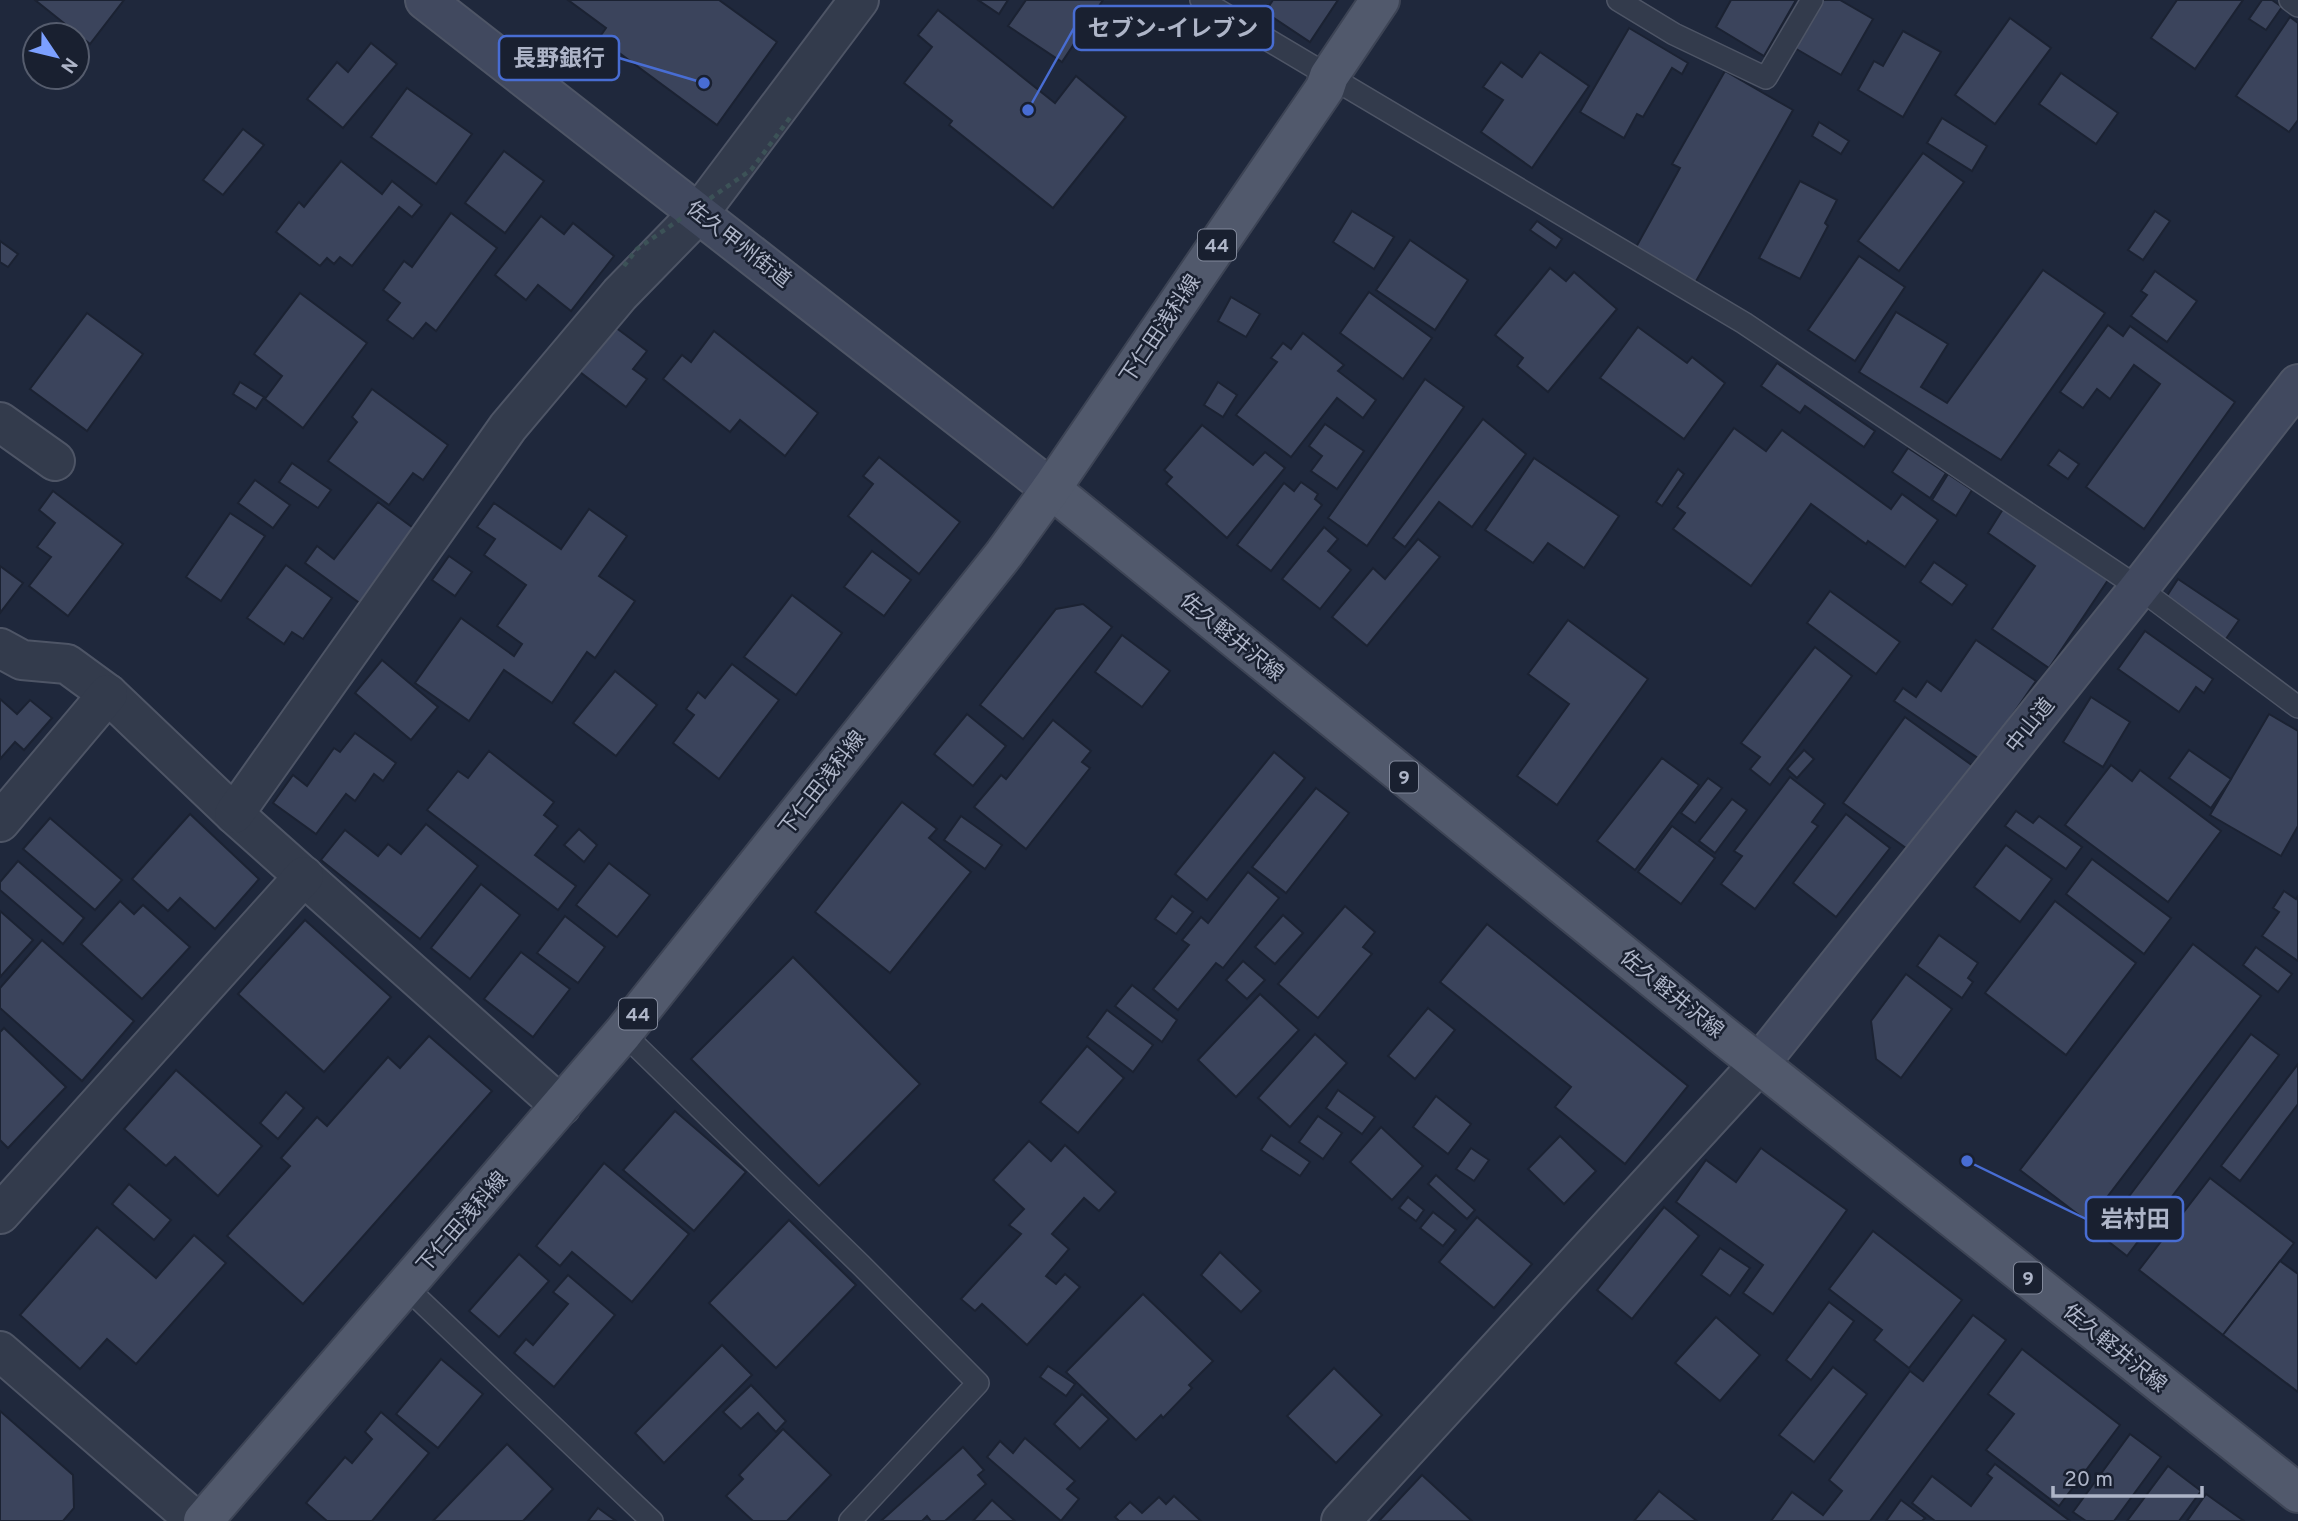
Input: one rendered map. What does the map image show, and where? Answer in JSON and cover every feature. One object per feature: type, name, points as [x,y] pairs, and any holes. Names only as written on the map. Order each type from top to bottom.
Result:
[{"type":"main road","name":"下仁田浅科線","points":[[203,1521],[624,1032],[1004,554],[1325,88],[1329,76],[1380,0]]},
{"type":"main road","name":"佐久軽井沢線","points":[[1051,489],[1759,1063],[2293,1481]]},
{"type":"street","name":"佐久甲州街道","points":[[425,0],[1051,489]]},
{"type":"street","points":[[234,814],[508,427],[620,294],[699,213],[859,0]]},
{"type":"street","name":"中山道","points":[[1759,1063],[2298,384]]},
{"type":"street","points":[[0,422],[55,460]]},
{"type":"street","points":[[0,648],[22,660],[67,664],[108,694],[234,814],[561,1106]]},
{"type":"street","points":[[0,822],[108,694]]},
{"type":"street","points":[[3,1203],[304,876]]},
{"type":"street","points":[[1341,1521],[1759,1063]]},
{"type":"street","points":[[0,1351],[196,1521]]},
{"type":"lane","points":[[1201,0],[1744,323],[2138,588],[2298,708]]},
{"type":"lane","points":[[1618,0],[1674,34],[1766,78],[1812,0]]},
{"type":"lane","points":[[2290,0],[2298,6]]},
{"type":"lane","points":[[624,1032],[978,1383],[850,1521]]},
{"type":"lane","points":[[406,1287],[652,1521]]},
{"type":"path","points":[[624,266],[637,249],[751,170],[792,115]]},
{"type":"building","points":[[35,0],[124,0],[91,43],[91,21],[61,21]]},
{"type":"building","points":[[568,0],[719,0],[777,42],[717,125],[599,38],[606,28]]},
{"type":"building","points":[[978,0],[1008,0],[999,14]]},
{"type":"building","points":[[1026,0],[1103,0],[1062,62],[1008,26]]},
{"type":"building","points":[[1273,0],[1338,0],[1310,42],[1265,12]]},
{"type":"building","points":[[1731,0],[1796,0],[1764,56],[1716,27]]},
{"type":"building","points":[[1821,0],[1840,0],[1873,19],[1841,75],[1793,47]]},
{"type":"building","points":[[2177,0],[2243,0],[2195,69],[2151,38]]},
{"type":"building","points":[[2262,0],[2272,0],[2282,7],[2266,30],[2249,19]]},
{"type":"building","points":[[938,10],[1055,103],[1076,76],[1126,117],[1053,208],[949,125],[952,121],[904,83],[932,47],[918,35]]},
{"type":"building","points":[[2290,17],[2298,23],[2298,120],[2289,132],[2236,96]]},
{"type":"building","points":[[2010,18],[2051,48],[1995,124],[1955,95]]},
{"type":"building","points":[[1629,28],[1688,63],[1682,74],[1672,68],[1643,117],[1637,114],[1624,138],[1580,112]]},
{"type":"building","points":[[1903,31],[1941,52],[1903,117],[1858,90],[1874,61],[1883,66]]},
{"type":"building","points":[[371,43],[397,64],[343,128],[307,99],[337,62],[348,72]]},
{"type":"building","points":[[1540,52],[1589,86],[1532,168],[1481,132],[1503,100],[1483,87],[1501,62],[1522,77]]},
{"type":"building","points":[[1725,71],[1793,110],[1695,283],[1635,249],[1680,168],[1672,164]]},
{"type":"building","points":[[2061,73],[2118,113],[2096,144],[2039,104]]},
{"type":"building","points":[[407,88],[472,134],[436,184],[371,137]]},
{"type":"building","points":[[1942,118],[1987,146],[1972,171],[1927,143]]},
{"type":"building","points":[[1819,122],[1849,141],[1841,154],[1812,136]]},
{"type":"building","points":[[243,129],[264,145],[223,195],[203,180]]},
{"type":"building","points":[[504,151],[544,181],[505,233],[465,203]]},
{"type":"building","points":[[1923,153],[1964,182],[1899,271],[1858,241]]},
{"type":"building","points":[[341,161],[382,194],[392,181],[422,205],[412,217],[399,207],[352,266],[340,257],[334,264],[327,258],[320,266],[276,232],[299,202],[304,207]]},
{"type":"building","points":[[1800,181],[1837,200],[1825,223],[1828,226],[1800,279],[1759,258]]},
{"type":"building","points":[[1352,211],[1394,237],[1374,269],[1333,242]]},
{"type":"building","points":[[2155,211],[2170,221],[2143,260],[2128,250]]},
{"type":"building","points":[[451,213],[497,248],[436,331],[426,323],[413,339],[387,320],[400,303],[383,290],[404,261],[412,267]]},
{"type":"building","points":[[541,216],[564,234],[573,223],[614,256],[571,311],[538,285],[526,300],[495,275]]},
{"type":"building","points":[[1537,221],[1562,239],[1556,248],[1530,230]]},
{"type":"building","points":[[1410,240],[1468,280],[1435,330],[1376,290]]},
{"type":"building","points":[[0,241],[18,254],[8,267],[0,262]]},
{"type":"building","points":[[1859,256],[1905,287],[1855,361],[1808,330]]},
{"type":"building","points":[[1550,268],[1566,281],[1574,272],[1617,309],[1548,392],[1517,366],[1523,358],[1495,335]]},
{"type":"building","points":[[2043,270],[2105,313],[2001,460],[1859,372],[1896,312],[1948,344],[1921,387],[1947,403]]},
{"type":"building","points":[[2155,271],[2197,301],[2167,342],[2131,316],[2147,295],[2141,291]]},
{"type":"building","points":[[1369,292],[1432,338],[1403,379],[1340,333]]},
{"type":"building","points":[[300,293],[367,343],[303,428],[265,399],[282,376],[254,354]]},
{"type":"building","points":[[1231,297],[1260,314],[1246,337],[1218,321]]},
{"type":"building","points":[[87,313],[143,354],[87,431],[30,389]]},
{"type":"building","points":[[2108,325],[2123,336],[2130,326],[2235,402],[2144,529],[2086,487],[2160,384],[2134,365],[2110,399],[2097,389],[2083,408],[2060,392]]},
{"type":"building","points":[[615,327],[647,351],[633,369],[647,379],[626,407],[580,372]]},
{"type":"building","points":[[1638,327],[1687,363],[1692,357],[1725,383],[1684,439],[1600,378]]},
{"type":"building","points":[[714,331],[818,413],[785,456],[740,420],[730,432],[663,379],[682,355],[691,362]]},
{"type":"building","points":[[1303,333],[1344,365],[1338,371],[1376,400],[1363,418],[1337,398],[1291,457],[1236,415],[1277,362],[1271,358],[1283,343],[1291,349]]},
{"type":"building","points":[[1777,363],[1875,431],[1864,447],[1805,406],[1800,413],[1761,386]]},
{"type":"building","points":[[1425,379],[1464,407],[1367,546],[1328,518]]},
{"type":"building","points":[[240,382],[264,397],[256,409],[233,394]]},
{"type":"building","points":[[1218,382],[1237,395],[1223,417],[1204,405]]},
{"type":"building","points":[[372,389],[448,445],[423,480],[413,473],[389,505],[328,461],[357,422],[352,417]]},
{"type":"building","points":[[1483,419],[1526,454],[1472,527],[1439,502],[1405,547],[1393,538]]},
{"type":"building","points":[[1325,424],[1364,451],[1337,489],[1311,471],[1322,456],[1309,446]]},
{"type":"building","points":[[1202,425],[1253,465],[1265,452],[1285,468],[1227,538],[1166,484],[1172,477],[1164,470]]},
{"type":"building","points":[[1734,428],[1766,451],[1782,430],[1891,509],[1902,494],[1938,520],[1905,567],[1868,541],[1866,544],[1811,504],[1751,586],[1673,529],[1685,513],[1677,507]]},
{"type":"building","points":[[1908,448],[1946,473],[1930,498],[1892,472]]},
{"type":"building","points":[[2059,450],[2079,464],[2068,479],[2048,465]]},
{"type":"building","points":[[879,457],[960,522],[919,574],[848,516],[873,484],[863,476]]},
{"type":"building","points":[[1534,458],[1619,516],[1584,568],[1548,543],[1533,563],[1485,530]]},
{"type":"building","points":[[292,463],[331,490],[318,508],[279,482]]},
{"type":"building","points":[[1678,469],[1684,474],[1662,506],[1656,502]]},
{"type":"building","points":[[1948,474],[1972,490],[1956,516],[1932,500]]},
{"type":"building","points":[[255,480],[290,505],[273,528],[238,503]]},
{"type":"building","points":[[1301,482],[1318,494],[1315,499],[1322,505],[1271,571],[1237,545],[1284,483],[1294,491]]},
{"type":"building","points":[[53,491],[123,544],[68,616],[29,586],[51,557],[37,547],[55,523],[39,510]]},
{"type":"building","points":[[378,502],[420,533],[365,607],[305,563],[317,546],[334,559]]},
{"type":"building","points":[[494,503],[561,549],[589,509],[627,536],[599,576],[635,601],[595,658],[587,652],[552,703],[504,670],[469,721],[415,683],[461,618],[514,656],[522,644],[497,626],[526,585],[484,555],[495,539],[477,527]]},
{"type":"building","points":[[2003,509],[2108,580],[2049,668],[1992,629],[2035,566],[1988,533]]},
{"type":"building","points":[[230,513],[265,536],[221,601],[186,577]]},
{"type":"building","points":[[1324,527],[1338,539],[1328,551],[1351,570],[1320,609],[1282,579]]},
{"type":"building","points":[[1418,539],[1440,557],[1367,646],[1332,617],[1373,568],[1385,579]]},
{"type":"building","points":[[872,551],[911,580],[884,616],[844,587]]},
{"type":"building","points":[[449,556],[472,572],[455,596],[432,580]]},
{"type":"building","points":[[1934,562],[1967,585],[1952,605],[1920,582]]},
{"type":"building","points":[[286,565],[332,598],[303,639],[292,632],[284,644],[247,618]]},
{"type":"building","points":[[0,566],[23,583],[0,613]]},
{"type":"building","points":[[2178,579],[2239,620],[2221,646],[2161,605]]},
{"type":"building","points":[[1830,591],[1900,642],[1876,674],[1807,623]]},
{"type":"building","points":[[792,595],[842,633],[796,695],[744,657]]},
{"type":"building","points":[[1083,604],[1112,627],[1023,739],[980,705],[1056,609]]},
{"type":"building","points":[[1568,620],[1648,679],[1557,805],[1517,776],[1569,704],[1528,674]]},
{"type":"building","points":[[2145,631],[2213,679],[2204,693],[2196,687],[2179,712],[2118,669]]},
{"type":"building","points":[[1122,635],[1170,671],[1142,707],[1095,672]]},
{"type":"building","points":[[1976,640],[2036,681],[1981,760],[1894,701],[1903,688],[1916,697],[1927,681],[1941,691]]},
{"type":"building","points":[[1815,647],[1852,676],[1770,785],[1750,769],[1760,757],[1741,743]]},
{"type":"building","points":[[382,660],[438,707],[411,740],[355,693]]},
{"type":"building","points":[[732,664],[779,700],[719,779],[673,743],[694,715],[686,709],[698,692],[705,698]]},
{"type":"building","points":[[615,671],[657,705],[616,756],[573,723]]},
{"type":"building","points":[[2091,697],[2130,722],[2103,767],[2063,742]]},
{"type":"building","points":[[0,699],[17,714],[30,700],[52,718],[24,750],[15,742],[0,759]]},
{"type":"building","points":[[967,714],[1006,746],[973,786],[934,754]]},
{"type":"building","points":[[2269,714],[2298,731],[2298,826],[2281,856],[2210,815]]},
{"type":"building","points":[[1905,717],[1973,766],[1913,853],[1843,803]]},
{"type":"building","points":[[1053,720],[1091,751],[1082,762],[1090,768],[1026,849],[974,807],[1001,775],[1006,779]]},
{"type":"building","points":[[355,733],[396,763],[383,781],[374,774],[355,801],[346,794],[316,834],[273,803],[293,775],[307,786],[334,748],[340,752]]},
{"type":"building","points":[[1804,750],[1814,759],[1797,778],[1787,769]]},
{"type":"building","points":[[2189,750],[2231,779],[2211,808],[2169,778]]},
{"type":"building","points":[[489,751],[554,802],[544,815],[558,826],[535,855],[576,886],[558,910],[427,810],[458,771],[468,778]]},
{"type":"building","points":[[1274,752],[1305,778],[1207,900],[1175,874]]},
{"type":"building","points":[[1662,758],[1699,785],[1635,870],[1597,841]]},
{"type":"building","points":[[2111,765],[2132,781],[2140,770],[2221,831],[2168,902],[2065,825]]},
{"type":"building","points":[[1790,777],[1825,804],[1812,822],[1818,826],[1755,909],[1721,884],[1742,856],[1734,851]]},
{"type":"building","points":[[1708,778],[1722,788],[1695,823],[1681,813]]},
{"type":"building","points":[[1316,788],[1349,813],[1286,893],[1252,867]]},
{"type":"building","points":[[1732,799],[1747,810],[1715,853],[1699,841]]},
{"type":"building","points":[[902,802],[937,829],[929,838],[971,872],[890,973],[815,912]]},
{"type":"building","points":[[2016,811],[2033,823],[2039,816],[2082,847],[2066,869],[2005,826]]},
{"type":"building","points":[[190,814],[259,879],[215,929],[180,898],[168,911],[132,879]]},
{"type":"building","points":[[1846,814],[1890,848],[1836,917],[1793,883]]},
{"type":"building","points":[[961,816],[1002,845],[985,869],[944,840]]},
{"type":"building","points":[[50,818],[122,880],[95,910],[23,849]]},
{"type":"building","points":[[426,824],[478,866],[420,939],[321,860],[345,830],[378,856],[388,844],[401,854]]},
{"type":"building","points":[[1672,826],[1715,858],[1681,904],[1638,872]]},
{"type":"building","points":[[579,829],[597,845],[584,862],[564,845]]},
{"type":"building","points":[[2006,845],[2052,879],[2020,922],[1974,887]]},
{"type":"building","points":[[2092,859],[2171,918],[2144,954],[2066,894]]},
{"type":"building","points":[[18,861],[84,918],[63,944],[0,890],[0,882]]},
{"type":"building","points":[[609,863],[650,895],[617,937],[576,905]]},
{"type":"building","points":[[1248,872],[1279,898],[1223,968],[1216,963],[1178,1010],[1153,989],[1189,945],[1182,940],[1201,917],[1208,923]]},
{"type":"building","points":[[481,884],[520,915],[470,979],[431,948]]},
{"type":"building","points":[[2284,891],[2296,899],[2298,896],[2298,961],[2262,936],[2279,912],[2273,908]]},
{"type":"building","points":[[1172,896],[1193,912],[1176,934],[1155,919]]},
{"type":"building","points":[[120,901],[134,914],[143,905],[190,947],[142,999],[81,944]]},
{"type":"building","points":[[2055,901],[2136,963],[2066,1055],[1985,993]]},
{"type":"building","points":[[1345,906],[1375,932],[1363,947],[1372,954],[1318,1018],[1278,984]]},
{"type":"building","points":[[0,911],[33,940],[0,977]]},
{"type":"building","points":[[1283,915],[1303,933],[1275,964],[1255,947]]},
{"type":"building","points":[[565,916],[605,947],[578,983],[537,953]]},
{"type":"building","points":[[305,920],[391,997],[324,1072],[238,994]]},
{"type":"building","points":[[1487,924],[1688,1086],[1625,1164],[1555,1107],[1571,1087],[1440,982]]},
{"type":"building","points":[[1939,935],[1978,963],[1968,978],[1973,982],[1962,998],[1917,966]]},
{"type":"building","points":[[42,940],[134,1021],[82,1081],[0,1008],[0,988]]},
{"type":"building","points":[[2193,944],[2261,996],[2088,1222],[2020,1170]]},
{"type":"building","points":[[2256,947],[2292,974],[2278,992],[2243,965]]},
{"type":"building","points":[[521,952],[570,989],[533,1037],[484,999]]},
{"type":"building","points":[[793,957],[920,1084],[819,1186],[691,1059]]},
{"type":"building","points":[[1243,961],[1265,980],[1247,999],[1226,980]]},
{"type":"building","points":[[1906,974],[1952,1009],[1901,1078],[1876,1059],[1871,1021]]},
{"type":"building","points":[[1132,985],[1177,1020],[1162,1042],[1115,1006]]},
{"type":"building","points":[[1260,994],[1299,1030],[1236,1097],[1198,1060]]},
{"type":"building","points":[[1428,1008],[1455,1030],[1415,1079],[1388,1056]]},
{"type":"building","points":[[1107,1010],[1153,1045],[1133,1072],[1087,1037]]},
{"type":"building","points":[[4,1028],[66,1087],[8,1148],[0,1140],[0,1032]]},
{"type":"building","points":[[1315,1034],[1347,1063],[1290,1127],[1258,1098]]},
{"type":"building","points":[[2251,1034],[2279,1055],[2127,1256],[2100,1235]]},
{"type":"building","points":[[429,1036],[492,1091],[303,1304],[227,1236],[290,1166],[281,1158],[317,1117],[327,1126],[388,1057],[400,1068]]},
{"type":"building","points":[[1087,1046],[1124,1078],[1078,1133],[1040,1102]]},
{"type":"building","points":[[2298,1064],[2298,1104],[2240,1181],[2221,1166]]},
{"type":"building","points":[[176,1070],[262,1146],[218,1196],[175,1157],[166,1166],[124,1129]]},
{"type":"building","points":[[1338,1090],[1375,1117],[1362,1134],[1326,1108]]},
{"type":"building","points":[[286,1092],[304,1108],[278,1139],[260,1123]]},
{"type":"building","points":[[1436,1096],[1471,1124],[1448,1154],[1413,1127]]},
{"type":"building","points":[[675,1111],[746,1172],[694,1231],[623,1170]]},
{"type":"building","points":[[1318,1116],[1342,1133],[1323,1159],[1299,1142]]},
{"type":"building","points":[[1381,1127],[1423,1166],[1392,1200],[1350,1162]]},
{"type":"building","points":[[1271,1135],[1310,1162],[1300,1176],[1261,1150]]},
{"type":"building","points":[[1560,1136],[1596,1171],[1564,1204],[1528,1169]]},
{"type":"building","points":[[1029,1141],[1051,1161],[1065,1145],[1116,1192],[1099,1211],[1084,1198],[1052,1234],[1069,1249],[1046,1276],[1056,1284],[1065,1274],[1080,1287],[1027,1345],[982,1304],[975,1311],[961,1299],[1021,1234],[1009,1225],[1024,1209],[993,1180]]},
{"type":"building","points":[[1471,1148],[1489,1160],[1474,1181],[1456,1169]]},
{"type":"building","points":[[1761,1148],[1847,1210],[1773,1314],[1743,1293],[1763,1265],[1676,1202],[1706,1160],[1736,1182]]},
{"type":"building","points":[[604,1163],[689,1234],[632,1302],[572,1252],[560,1266],[536,1246]]},
{"type":"building","points":[[1436,1175],[1475,1210],[1467,1219],[1428,1184]]},
{"type":"building","points":[[2210,1178],[2294,1243],[2223,1335],[2139,1270]]},
{"type":"building","points":[[129,1184],[171,1220],[154,1240],[112,1204]]},
{"type":"building","points":[[1408,1197],[1424,1210],[1416,1221],[1399,1208]]},
{"type":"building","points":[[1664,1207],[1699,1236],[1632,1319],[1597,1290]]},
{"type":"building","points":[[1433,1212],[1456,1230],[1443,1246],[1420,1228]]},
{"type":"building","points":[[1477,1217],[1532,1264],[1494,1308],[1439,1262]]},
{"type":"building","points":[[789,1220],[856,1285],[776,1368],[709,1303]]},
{"type":"building","points":[[97,1227],[156,1278],[194,1235],[226,1263],[136,1364],[107,1339],[80,1369],[20,1315]]},
{"type":"building","points":[[1873,1231],[1962,1300],[1909,1368],[1874,1340],[1882,1330],[1829,1289]]},
{"type":"building","points":[[1720,1248],[1750,1268],[1730,1296],[1701,1275]]},
{"type":"building","points":[[1220,1252],[1261,1291],[1241,1312],[1201,1275]]},
{"type":"building","points":[[519,1254],[549,1281],[499,1337],[469,1311]]},
{"type":"building","points":[[2280,1261],[2298,1274],[2298,1392],[2223,1335]]},
{"type":"building","points":[[568,1275],[615,1315],[554,1387],[514,1353],[526,1339],[533,1345],[568,1304],[553,1292]]},
{"type":"building","points":[[1143,1294],[1213,1361],[1189,1385],[1192,1388],[1163,1418],[1161,1415],[1136,1440],[1066,1372]]},
{"type":"building","points":[[1829,1302],[1854,1321],[1811,1380],[1786,1360]]},
{"type":"building","points":[[1973,1315],[2006,1340],[1870,1521],[1771,1521],[1792,1492],[1823,1515],[1842,1491],[1829,1480],[1910,1371],[1923,1381]]},
{"type":"building","points":[[1716,1317],[1760,1355],[1720,1401],[1675,1363]]},
{"type":"building","points":[[722,1345],[752,1375],[664,1463],[635,1433]]},
{"type":"building","points":[[2022,1349],[2120,1425],[2059,1506],[1986,1450],[2014,1414],[1988,1394]]},
{"type":"building","points":[[441,1359],[483,1394],[438,1448],[396,1414]]},
{"type":"building","points":[[1048,1366],[1075,1384],[1066,1396],[1040,1377]]},
{"type":"building","points":[[1833,1367],[1867,1394],[1814,1462],[1779,1435]]},
{"type":"building","points":[[1334,1368],[1382,1415],[1336,1463],[1287,1416]]},
{"type":"building","points":[[751,1385],[786,1421],[776,1432],[758,1413],[741,1429],[723,1412]]},
{"type":"building","points":[[1082,1394],[1109,1419],[1080,1449],[1054,1424]]},
{"type":"building","points":[[0,1411],[73,1475],[74,1508],[63,1521],[0,1521]]},
{"type":"building","points":[[381,1412],[429,1453],[372,1521],[327,1521],[306,1503],[345,1457],[352,1463],[372,1439],[365,1432]]},
{"type":"building","points":[[783,1429],[831,1475],[787,1521],[753,1521],[726,1496],[743,1479],[739,1475]]},
{"type":"building","points":[[2130,1434],[2161,1457],[2114,1521],[2086,1521],[2073,1512]]},
{"type":"building","points":[[1025,1438],[1075,1481],[1067,1489],[1079,1499],[1061,1521],[987,1457],[1000,1441],[1013,1453]]},
{"type":"building","points":[[507,1444],[553,1489],[523,1521],[433,1521]]},
{"type":"building","points":[[963,1447],[984,1470],[978,1475],[986,1484],[945,1521],[931,1521],[927,1516],[922,1521],[881,1521]]},
{"type":"building","points":[[1995,1464],[2070,1521],[1935,1521],[1912,1503],[1932,1476],[1971,1506],[1992,1478],[1987,1474]]},
{"type":"building","points":[[2168,1466],[2201,1491],[2179,1521],[2127,1521]]},
{"type":"building","points":[[1422,1475],[1472,1521],[1379,1521]]},
{"type":"building","points":[[1659,1491],[1697,1521],[1634,1521]]},
{"type":"building","points":[[2206,1494],[2244,1521],[2187,1521]]},
{"type":"building","points":[[1174,1496],[1201,1521],[1119,1521],[1115,1517],[1130,1502],[1142,1513],[1159,1497],[1166,1504]]},
{"type":"building","points":[[992,1500],[1015,1521],[973,1521]]},
{"type":"building","points":[[1901,1500],[1925,1518],[1922,1521],[1886,1521]]},
{"type":"building","points":[[598,1508],[616,1521],[588,1521]]},
{"type":"place","name":"長野銀行","points":[[704,83]]},
{"type":"place","name":"セブン-イレブン","points":[[1028,110]]},
{"type":"place","name":"岩村田","points":[[1967,1161]]}]
